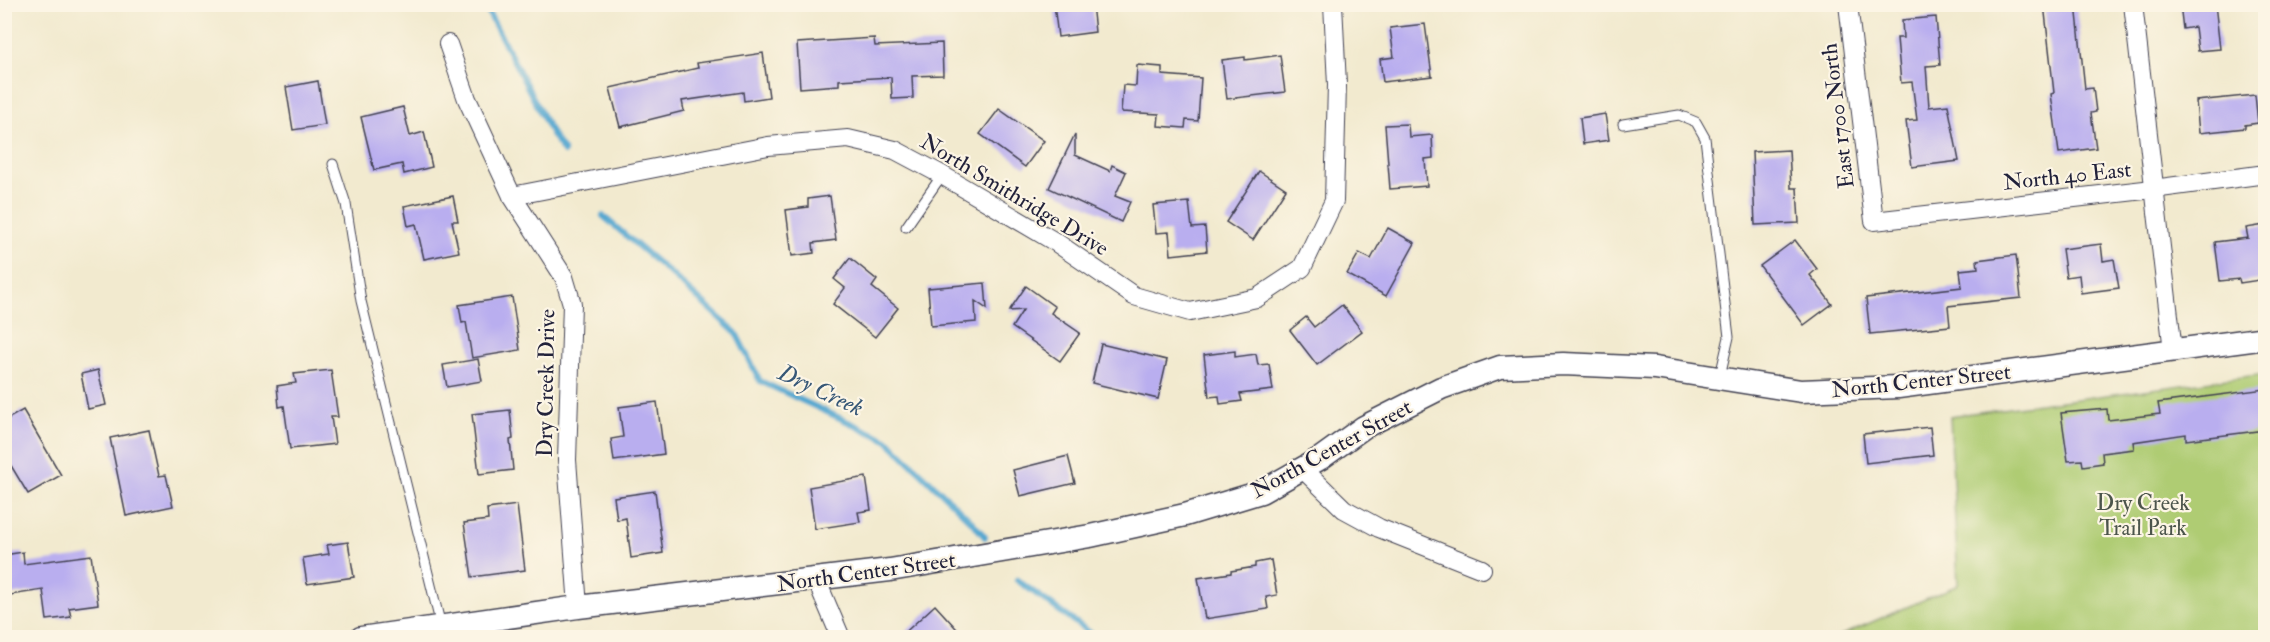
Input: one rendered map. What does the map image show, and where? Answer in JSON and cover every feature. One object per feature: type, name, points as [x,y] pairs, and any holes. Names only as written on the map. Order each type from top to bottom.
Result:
[{"type":"street","name":"North Smithridge Drive","points":[[512,196],[768,146],[848,140],[895,150],[942,175],[1058,243],[1134,296],[1190,312],[1257,298],[1302,268],[1334,201],[1337,85],[1333,4]]},
{"type":"street","name":"East 1700 North","points":[[1848,4],[1874,221]]},
{"type":"street","points":[[2133,4],[2173,351]]},
{"type":"street","name":"Dry Creek Drive","points":[[448,45],[467,99],[512,196],[564,277],[572,304],[567,460],[578,607]]},
{"type":"street","name":"North 40 East","points":[[1874,221],[2265,174]]},
{"type":"street","name":"North Center Street","points":[[361,638],[578,607],[890,570],[1031,547],[1164,520],[1262,492],[1321,458],[1364,427],[1441,388],[1500,367],[1563,364],[1643,367],[1720,376],[1801,391],[1898,387],[2265,338]]},
{"type":"street","points":[[1303,469],[1344,509],[1379,528],[1482,569]]},
{"type":"street","points":[[816,579],[841,638]]},
{"type":"lane","points":[[1623,124],[1679,115],[1696,122],[1705,138],[1729,337],[1720,376]]},
{"type":"lane","points":[[333,165],[346,204],[359,295],[441,626]]},
{"type":"lane","points":[[906,227],[942,175]]},
{"type":"green space","name":"Dry Creek Trail Park","points":[[2265,374],[2265,637],[1835,638],[1958,585],[1950,416]]},
{"type":"building","points":[[1054,4],[1092,4],[1095,32],[1058,37]]},
{"type":"building","points":[[2044,4],[2076,4],[2085,89],[2093,88],[2096,112],[2091,113],[2096,148],[2059,153],[2051,94],[2054,93]]},
{"type":"building","points":[[2180,4],[2215,4],[2220,49],[2198,51],[2195,27],[2183,29]]},
{"type":"building","points":[[1936,17],[1940,65],[1926,66],[1929,107],[1948,105],[1959,161],[1912,167],[1906,121],[1917,120],[1912,82],[1901,83],[1897,38],[1903,38],[1902,20]]},
{"type":"building","points":[[1425,24],[1432,76],[1383,82],[1380,59],[1394,57],[1390,28]]},
{"type":"building","points":[[874,38],[875,46],[942,43],[943,75],[912,76],[913,98],[892,99],[891,77],[839,80],[839,85],[800,88],[797,43]]},
{"type":"building","points":[[763,53],[769,97],[744,101],[743,92],[682,101],[684,111],[620,127],[610,88],[698,68],[697,63]]},
{"type":"building","points":[[1280,55],[1285,92],[1227,99],[1222,60],[1245,57],[1245,60]]},
{"type":"building","points":[[1137,65],[1162,67],[1162,75],[1201,78],[1198,121],[1186,120],[1185,128],[1158,126],[1159,114],[1121,112],[1123,85],[1136,86]]},
{"type":"building","points":[[318,81],[325,125],[293,130],[286,87]]},
{"type":"building","points":[[2255,95],[2258,123],[2245,125],[2245,128],[2199,133],[2196,101]]},
{"type":"building","points":[[403,107],[410,136],[424,132],[432,167],[404,174],[402,164],[374,170],[361,117]]},
{"type":"building","points":[[999,109],[1044,141],[1025,167],[980,134]]},
{"type":"building","points":[[1605,114],[1609,140],[1583,144],[1580,118]]},
{"type":"building","points":[[1408,124],[1409,137],[1432,135],[1433,158],[1425,159],[1427,186],[1390,189],[1385,125]]},
{"type":"building","points":[[1075,134],[1075,155],[1110,171],[1112,165],[1126,172],[1115,196],[1130,202],[1121,222],[1049,188]]},
{"type":"building","points":[[1789,150],[1791,188],[1797,188],[1799,223],[1755,225],[1752,152]]},
{"type":"building","points":[[1259,171],[1286,189],[1253,240],[1226,222]]},
{"type":"building","points":[[453,196],[458,221],[452,221],[459,252],[424,259],[416,224],[408,226],[404,206]]},
{"type":"building","points":[[830,196],[836,240],[813,243],[814,253],[792,256],[786,210],[808,207],[808,199]]},
{"type":"building","points":[[1189,202],[1192,228],[1205,227],[1207,251],[1171,255],[1169,232],[1156,233],[1153,205]]},
{"type":"building","points":[[2265,225],[2265,274],[2259,275],[2260,280],[2240,283],[2239,279],[2220,281],[2215,242],[2248,238],[2246,228]]},
{"type":"building","points":[[1388,228],[1415,243],[1386,296],[1347,274],[1359,253],[1371,259]]},
{"type":"building","points":[[1795,240],[1817,269],[1810,275],[1832,304],[1804,325],[1760,266]]},
{"type":"building","points":[[2101,244],[2103,261],[2114,259],[2119,288],[2081,293],[2079,275],[2066,277],[2062,249]]},
{"type":"building","points":[[2016,255],[2021,298],[1948,306],[1950,326],[1870,334],[1866,298],[1962,287],[1960,270],[1978,268],[1977,260]]},
{"type":"building","points":[[850,258],[877,280],[872,287],[898,308],[875,337],[833,304],[845,288],[834,279]]},
{"type":"building","points":[[985,283],[987,309],[975,301],[976,322],[931,326],[928,288]]},
{"type":"building","points":[[1026,286],[1055,307],[1051,313],[1080,333],[1060,361],[1012,327],[1023,310],[1009,311]]},
{"type":"building","points":[[512,297],[520,350],[472,358],[466,322],[462,323],[459,305]]},
{"type":"building","points":[[1342,305],[1362,331],[1317,365],[1290,330],[1306,317],[1314,327]]},
{"type":"building","points":[[1101,344],[1167,360],[1158,399],[1092,383]]},
{"type":"building","points":[[1235,351],[1235,357],[1256,354],[1258,365],[1269,364],[1273,390],[1240,394],[1242,401],[1220,404],[1219,396],[1209,397],[1204,355]]},
{"type":"building","points":[[478,359],[482,381],[447,387],[443,365]]},
{"type":"building","points":[[98,370],[106,405],[88,409],[81,374]]},
{"type":"building","points":[[331,370],[338,417],[331,417],[335,444],[290,449],[284,406],[279,407],[277,386],[296,383],[294,374]]},
{"type":"building","points":[[2265,389],[2265,430],[2186,440],[2186,434],[2133,442],[2134,449],[2102,453],[2103,463],[2083,466],[2082,460],[2068,461],[2061,413],[2107,409],[2108,420],[2160,414],[2158,403]]},
{"type":"building","points":[[657,402],[664,454],[614,461],[611,439],[623,437],[619,407]]},
{"type":"building","points":[[23,410],[61,475],[28,494],[4,454],[4,421]]},
{"type":"building","points":[[510,410],[513,470],[479,474],[472,414]]},
{"type":"building","points":[[1930,427],[1933,455],[1866,463],[1863,434]]},
{"type":"building","points":[[149,430],[159,476],[166,475],[173,506],[126,516],[110,438]]},
{"type":"building","points":[[1068,456],[1075,483],[1020,496],[1013,470]]},
{"type":"building","points":[[866,477],[871,510],[858,512],[860,522],[815,529],[809,487]]},
{"type":"building","points":[[655,491],[663,553],[631,558],[626,518],[617,520],[614,497]]},
{"type":"building","points":[[517,505],[525,570],[472,577],[464,523],[488,520],[487,509]]},
{"type":"building","points":[[348,542],[354,577],[307,584],[303,558],[329,554],[327,545]]},
{"type":"building","points":[[23,552],[24,564],[91,555],[98,604],[69,608],[71,617],[47,620],[43,590],[4,596],[4,555]]},
{"type":"building","points":[[1271,560],[1277,595],[1266,597],[1268,609],[1205,619],[1198,578],[1231,573],[1231,571],[1255,567],[1255,563]]},
{"type":"building","points":[[935,605],[965,638],[899,638]]},
{"type":"waterway","name":"Dry Creek","points":[[484,4],[553,136],[564,152]]},
{"type":"waterway","name":"Dry Creek","points":[[603,216],[736,333],[760,381],[887,440],[985,537]]},
{"type":"waterway","name":"Dry Creek","points":[[1017,580],[1097,638]]}]
